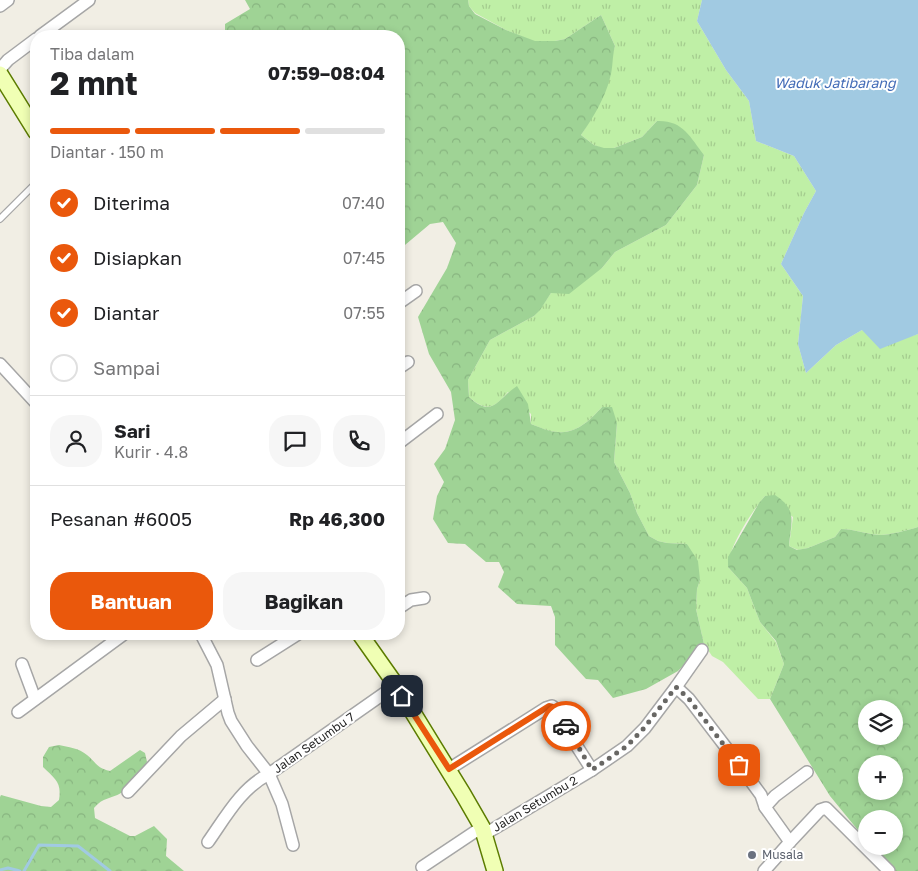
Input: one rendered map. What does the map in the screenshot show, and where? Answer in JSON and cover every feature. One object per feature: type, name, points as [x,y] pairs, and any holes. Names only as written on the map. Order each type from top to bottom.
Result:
[{"type":"main road","points":[[0,74],[30,122]]},
{"type":"main road","points":[[364,640],[396,685],[449,769],[484,831],[495,871]]},
{"type":"street","points":[[0,6],[8,0]]},
{"type":"street","points":[[48,30],[89,0]]},
{"type":"street","points":[[0,69],[8,60],[30,44]]},
{"type":"street","points":[[405,298],[416,291]]},
{"type":"street","points":[[0,364],[30,397]]},
{"type":"street","points":[[405,438],[437,414]]},
{"type":"street","points":[[405,604],[411,600],[424,598]]},
{"type":"street","points":[[18,712],[116,640]]},
{"type":"street","points":[[204,640],[218,666],[231,721],[268,774],[236,801],[208,842]]},
{"type":"street","points":[[257,660],[281,640]]},
{"type":"street","name":"Jalan Setumbu 2","points":[[422,867],[592,770],[627,746],[644,728],[702,650]]},
{"type":"street","points":[[22,664],[35,699]]},
{"type":"street","name":"Jalan Setumbu 7","points":[[293,845],[282,804],[268,774],[396,685]]},
{"type":"street","points":[[676,687],[689,699],[728,750],[761,796],[764,804],[790,842]]},
{"type":"street","points":[[128,792],[181,736],[225,699]]},
{"type":"street","points":[[449,769],[552,706],[558,711],[571,737],[592,770]]},
{"type":"street","points":[[764,804],[807,772]]},
{"type":"street","points":[[769,869],[790,842],[820,810],[826,808],[889,871]]},
{"type":"lane","points":[[0,219],[30,189]]},
{"type":"green space","points":[[245,0],[468,0],[469,6],[475,14],[506,30],[535,41],[565,39],[601,15],[615,46],[612,70],[602,100],[581,135],[594,145],[614,148],[642,137],[657,121],[666,121],[685,131],[704,155],[697,185],[666,225],[615,252],[602,268],[569,294],[551,293],[534,316],[490,340],[468,380],[469,397],[477,403],[489,407],[517,386],[528,404],[531,424],[552,431],[571,431],[583,425],[602,407],[612,407],[617,423],[614,462],[649,536],[667,543],[687,544],[698,561],[700,580],[697,589],[696,609],[704,644],[678,671],[646,689],[613,698],[598,680],[586,679],[555,645],[555,617],[551,606],[517,604],[498,587],[504,572],[499,562],[486,562],[465,544],[448,543],[433,519],[437,496],[444,482],[434,464],[445,449],[455,420],[451,392],[429,354],[418,317],[447,268],[456,243],[443,222],[430,224],[405,245],[405,30],[225,30],[225,24],[250,9]]},
{"type":"green space","points":[[468,0],[702,0],[697,21],[726,70],[749,101],[756,141],[794,156],[816,191],[781,264],[803,296],[798,344],[806,373],[836,345],[862,330],[905,338],[918,334],[918,527],[880,535],[841,529],[835,537],[798,550],[789,546],[793,517],[765,496],[736,540],[728,567],[747,588],[760,622],[776,642],[784,664],[770,699],[758,699],[723,662],[712,656],[704,644],[696,609],[697,589],[700,580],[687,544],[667,543],[649,536],[614,462],[617,423],[602,407],[583,425],[571,431],[555,432],[531,424],[531,414],[508,392],[498,402],[490,406],[480,405],[469,397],[468,380],[490,340],[534,316],[551,293],[602,268],[615,252],[666,225],[697,185],[704,155],[657,121],[642,137],[614,148],[604,149],[594,145],[581,135],[610,77],[615,46],[601,15],[565,39],[535,42],[506,30],[475,13],[469,6]]},
{"type":"green space","points":[[775,495],[787,506],[792,523],[789,546],[797,550],[808,548],[835,537],[841,529],[880,535],[918,527],[918,871],[892,871],[879,855],[903,855],[903,810],[858,810],[858,830],[830,796],[770,699],[784,664],[776,641],[760,622],[747,588],[728,567],[728,557],[765,496]]},
{"type":"green space","points":[[59,745],[81,751],[99,767],[110,771],[140,750],[145,753],[147,762],[139,775],[121,793],[97,804],[94,808],[95,818],[130,836],[135,836],[154,826],[167,839],[166,856],[184,871],[0,871],[0,797],[1,795],[51,807],[59,800],[58,785],[43,767],[43,757],[49,747]]},
{"type":"water","name":"Waduk Jatibarang","points":[[702,0],[918,0],[918,334],[880,349],[862,330],[836,345],[806,373],[798,344],[803,296],[781,264],[816,191],[794,156],[756,141],[749,101],[726,70],[697,21]]},
{"type":"waterway","points":[[24,871],[39,845],[78,846],[110,871]]},
{"type":"waterway","points":[[0,870],[8,868],[20,871]]},
{"type":"way so far","points":[[566,726],[592,770],[627,746],[644,728],[676,687],[689,699],[739,765]]},
{"type":"place","name":"Musala","points":[[752,855]]},
{"type":"route","points":[[402,696],[449,769],[549,706],[558,711],[566,726]]}]
